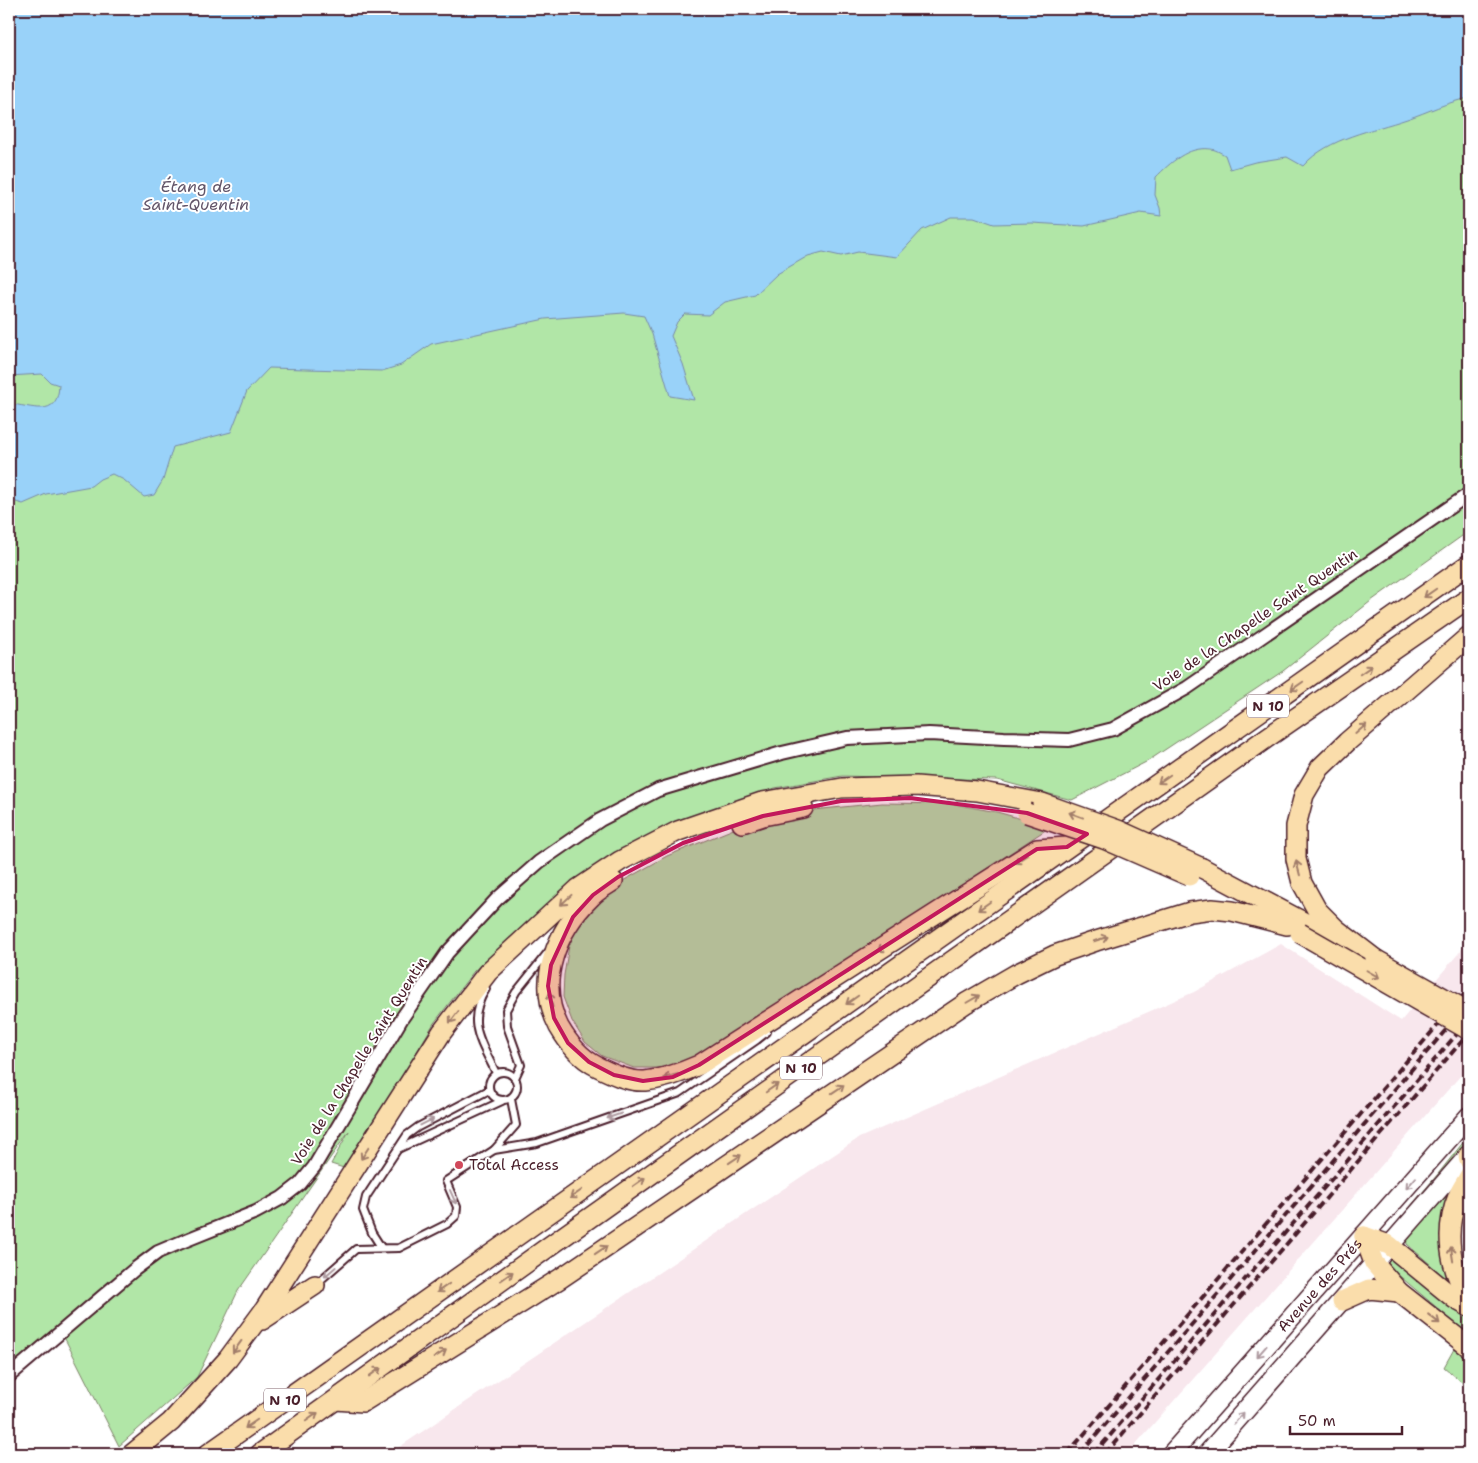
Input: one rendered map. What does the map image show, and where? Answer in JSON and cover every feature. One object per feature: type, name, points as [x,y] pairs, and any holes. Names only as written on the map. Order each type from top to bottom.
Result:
[{"type":"main road","name":"N 10","points":[[208,1454],[1469,564]]},
{"type":"main road","name":"N 10","points":[[260,1454],[547,1248],[1469,598]]},
{"type":"main road","points":[[1303,924],[1302,883],[1296,859],[1296,826],[1304,795],[1320,768],[1347,742],[1469,636]]},
{"type":"main road","points":[[132,1454],[171,1422],[228,1359],[265,1309],[442,1032],[491,968],[578,889],[620,861],[678,831],[762,802],[842,788],[916,786],[977,791],[1034,808],[1104,839],[1195,872],[1303,924],[1469,1030]]},
{"type":"main road","points":[[1034,808],[910,798],[841,801],[762,816],[683,843],[637,865],[593,895],[573,916],[558,943],[551,965],[548,986],[554,1018],[568,1043],[589,1062],[614,1076],[643,1081],[673,1077],[699,1065],[1037,849],[1067,848]]},
{"type":"main road","points":[[336,1400],[363,1402],[561,1278],[950,1014],[1016,974],[1055,955],[1080,946],[1190,912],[1212,909],[1232,911],[1336,929],[1375,959],[1469,1012]]},
{"type":"main road","name":"Avenue des Prés","points":[[1171,1454],[1469,1116]]},
{"type":"main road","name":"Avenue des Prés","points":[[1207,1454],[1389,1245],[1469,1157]]},
{"type":"main road","points":[[1469,1176],[1458,1197],[1451,1224],[1450,1254],[1463,1288],[1469,1298]]},
{"type":"main road","points":[[1364,1236],[1389,1245],[1455,1299],[1469,1307]]},
{"type":"main road","points":[[1364,1236],[1374,1263],[1400,1292],[1469,1347]]},
{"type":"main road","points":[[250,1328],[315,1285]]},
{"type":"main road","points":[[1342,1301],[1369,1289],[1400,1292]]},
{"type":"street","name":"Voie de la Chapelle Saint Quentin","points":[[9,1376],[134,1269],[158,1252],[256,1212],[282,1198],[300,1184],[314,1167],[402,1018],[447,953],[497,899],[539,862],[600,820],[658,790],[782,753],[847,738],[929,734],[1069,740],[1114,728],[1187,688],[1469,494]]},
{"type":"lane","points":[[515,1078],[521,1065],[506,1026],[506,1010],[522,984],[540,961],[558,943]]},
{"type":"lane","points":[[491,968],[488,986],[476,1008],[475,1028],[496,1073]]},
{"type":"lane","points":[[494,1150],[537,1143],[680,1093],[757,1040],[802,999]]},
{"type":"lane","points":[[397,1149],[502,1101],[511,1099],[518,1088],[515,1078],[507,1072],[496,1073],[490,1080],[489,1090],[494,1097],[502,1101]]},
{"type":"lane","points":[[381,1248],[363,1210],[366,1197],[397,1149],[407,1135],[418,1126],[489,1090]]},
{"type":"lane","points":[[315,1285],[356,1249],[399,1248],[447,1224],[456,1216],[457,1207],[446,1181],[494,1150],[516,1125],[511,1099]]},
{"type":"highlighted area","points":[[910,798],[1027,813],[1087,834],[1067,847],[1037,849],[699,1065],[673,1077],[643,1081],[614,1075],[589,1062],[568,1043],[554,1018],[548,986],[551,965],[573,917],[593,895],[618,877],[683,843],[763,816],[841,801]]},
{"type":"shaded area","points":[[1469,941],[1469,1066],[1127,1454],[389,1454],[859,1138],[1194,992],[1281,944],[1401,1021]]},
{"type":"green space","points":[[9,9],[1469,9],[1469,531],[1371,601],[1283,671],[1148,761],[1072,800],[997,780],[842,776],[775,788],[698,816],[559,897],[474,971],[434,1023],[347,1169],[331,1164],[349,1131],[238,1291],[197,1377],[119,1446],[61,1331],[9,1376]]},
{"type":"green space","points":[[882,803],[954,804],[997,812],[1050,827],[706,1053],[667,1068],[634,1068],[602,1056],[585,1042],[572,1021],[563,997],[564,975],[570,940],[590,907],[621,882],[667,856],[736,828],[803,811]]},
{"type":"green space","points":[[1469,1135],[1469,1144],[1390,1234],[1388,1233],[1438,1174]]},
{"type":"green space","points":[[1449,1191],[1452,1191],[1443,1212],[1441,1232],[1451,1278],[1449,1281],[1407,1244],[1406,1240]]},
{"type":"green space","points":[[1391,1257],[1469,1317],[1469,1335],[1385,1263]]},
{"type":"green space","points":[[1454,1349],[1469,1355],[1469,1388],[1444,1367]]},
{"type":"water","name":"Étang de Saint-Quentin","points":[[9,9],[1469,9],[1469,98],[1352,136],[1325,148],[1303,166],[1287,157],[1255,162],[1230,169],[1225,155],[1216,150],[1194,150],[1173,161],[1156,177],[1155,195],[1161,216],[1141,213],[1084,226],[1032,223],[994,224],[974,217],[951,217],[922,230],[897,257],[858,252],[841,256],[823,252],[808,256],[777,274],[755,295],[725,302],[708,315],[685,314],[677,322],[671,336],[683,364],[694,400],[670,396],[652,334],[644,316],[624,313],[545,319],[431,344],[401,365],[382,371],[269,368],[247,391],[231,432],[173,447],[163,480],[154,495],[144,497],[124,480],[112,474],[100,479],[91,486],[46,494],[23,504],[9,500],[9,404],[34,408],[49,407],[54,403],[59,385],[50,382],[42,374],[9,376]]},
{"type":"railway","points":[[1067,1454],[1469,989]]},
{"type":"railway","points":[[1080,1454],[1469,1003]]},
{"type":"railway","points":[[1094,1454],[1469,1020]]},
{"type":"railway","points":[[1105,1454],[1469,1033]]},
{"type":"place","name":"Total Access","points":[[459,1165]]}]
